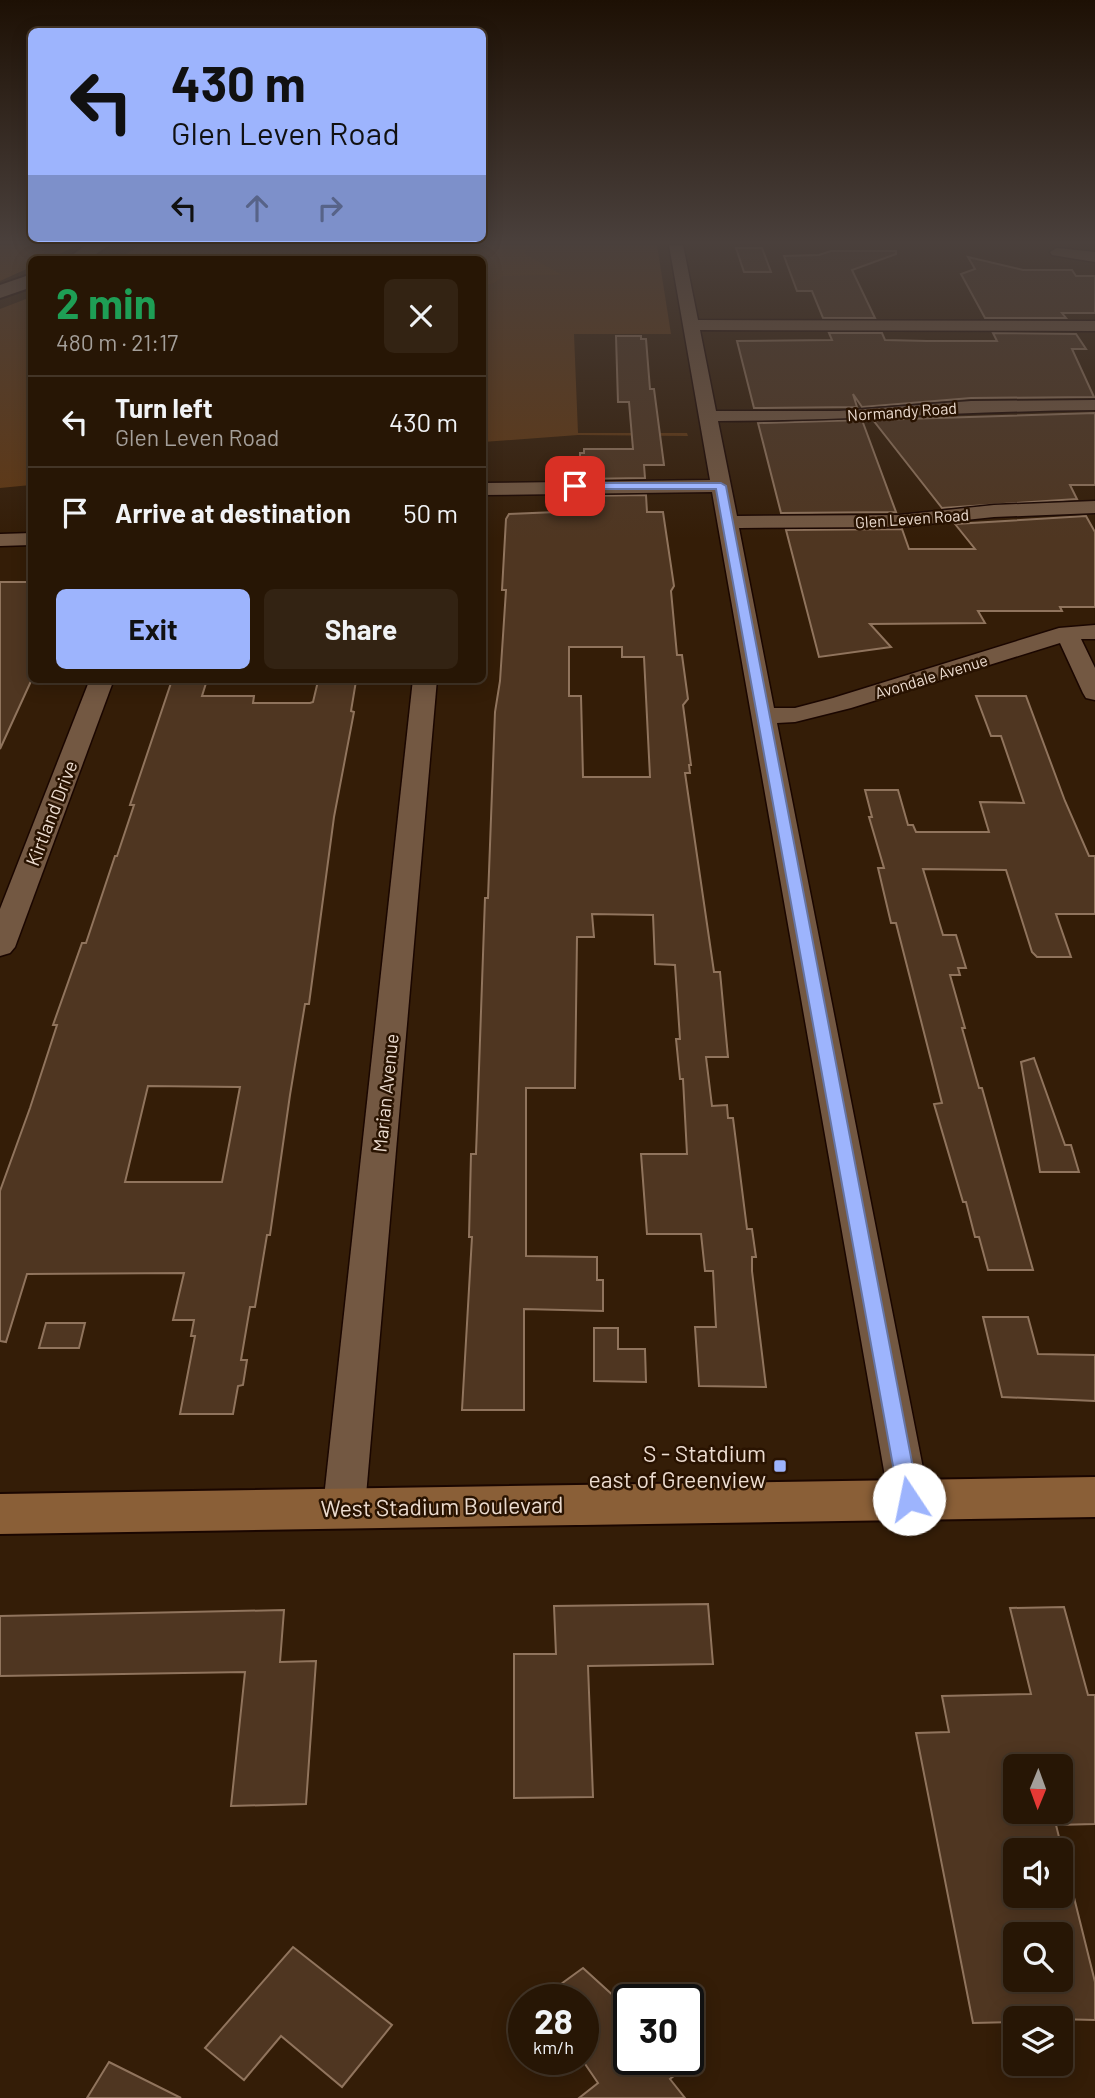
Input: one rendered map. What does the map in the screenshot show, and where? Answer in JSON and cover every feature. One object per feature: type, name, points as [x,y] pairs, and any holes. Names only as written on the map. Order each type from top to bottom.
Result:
[{"type":"main road","name":"West Stadium Boulevard","points":[[0,1514],[1095,1497]]},
{"type":"street","points":[[696,343],[909,1499]]},
{"type":"street","name":"Normandy Road","points":[[710,416],[838,415],[971,406],[1095,405]]},
{"type":"street","points":[[486,489],[721,486]]},
{"type":"street","name":"Glen Leven Road","points":[[729,522],[899,521],[994,511],[1095,507]]},
{"type":"street","points":[[0,540],[28,539]]},
{"type":"street","name":"Avondale Avenue","points":[[765,716],[795,715],[1067,633],[1095,632]]},
{"type":"street","points":[[1067,633],[1095,693]]},
{"type":"street","name":"Kirtland Drive","points":[[0,947],[100,683]]},
{"type":"street","name":"Marian Avenue","points":[[344,1507],[425,683]]},
{"type":"shaded area","points":[[0,343],[28,343],[28,485],[0,488]]},
{"type":"shaded area","points":[[486,343],[574,343],[578,433],[687,433],[688,436],[578,435],[486,442]]},
{"type":"building","points":[[616,343],[646,343],[650,389],[654,389],[664,465],[644,465],[645,478],[580,479],[580,453],[584,453],[584,449],[633,449],[629,402],[618,402]]},
{"type":"building","points":[[737,343],[1082,343],[1086,349],[1072,349],[1094,397],[971,398],[862,407],[853,394],[857,407],[754,408]]},
{"type":"building","points":[[1095,413],[1095,485],[1070,485],[1077,499],[942,508],[873,420]]},
{"type":"building","points":[[862,420],[896,512],[781,513],[758,423]]},
{"type":"building","points":[[646,495],[647,512],[663,512],[674,586],[671,591],[677,655],[682,655],[688,699],[683,705],[691,765],[690,773],[685,773],[714,972],[720,972],[728,1057],[706,1057],[712,1106],[727,1105],[728,1118],[733,1118],[747,1229],[752,1229],[756,1257],[752,1257],[752,1271],[766,1387],[699,1386],[695,1327],[716,1327],[713,1271],[705,1271],[701,1234],[647,1234],[641,1154],[687,1154],[683,1079],[680,1079],[676,1039],[680,1039],[675,965],[655,964],[653,915],[592,914],[594,937],[577,937],[575,1088],[526,1088],[526,1256],[597,1257],[597,1280],[603,1280],[603,1311],[524,1309],[524,1410],[462,1410],[472,1237],[469,1237],[471,1154],[476,1154],[485,898],[488,898],[495,712],[500,681],[506,590],[502,590],[506,519],[509,514],[580,511],[580,496]],"holes":[[[569,647],[622,647],[622,657],[644,657],[650,777],[583,777],[581,696],[569,696]]]},
{"type":"building","points":[[1086,516],[1095,532],[1095,607],[1060,607],[1062,611],[978,611],[985,623],[870,624],[891,647],[819,657],[786,530],[902,529],[909,549],[975,549],[955,524]]},
{"type":"building","points":[[0,582],[28,582],[28,683],[30,683],[0,749]]},
{"type":"building","points":[[171,683],[206,683],[202,696],[254,696],[253,703],[310,703],[313,702],[318,683],[356,683],[351,711],[354,712],[334,817],[309,1004],[305,1004],[270,1235],[267,1235],[255,1307],[250,1307],[241,1360],[247,1360],[243,1385],[238,1386],[233,1414],[180,1414],[195,1336],[191,1336],[194,1320],[173,1320],[184,1273],[27,1274],[6,1342],[0,1341],[0,1191],[57,1025],[53,1025],[82,943],[86,943],[134,805],[130,805]],"holes":[[[148,1086],[240,1087],[222,1182],[125,1182]]]},
{"type":"building","points":[[976,696],[1026,696],[1065,801],[1089,856],[1095,856],[1095,914],[1056,914],[1071,957],[1037,957],[1032,952],[1006,870],[923,869],[943,935],[956,935],[966,968],[958,968],[960,975],[950,975],[965,1028],[962,1028],[979,1088],[982,1088],[1033,1270],[988,1270],[979,1237],[975,1237],[934,1104],[942,1103],[896,923],[891,923],[878,868],[884,868],[869,817],[872,817],[865,790],[898,790],[908,825],[913,825],[916,832],[989,832],[980,802],[1024,803],[1001,736],[991,736]]},
{"type":"building","points":[[1034,1058],[1065,1145],[1071,1145],[1079,1172],[1040,1172],[1021,1062]]},
{"type":"building","points":[[983,1317],[1028,1317],[1038,1354],[1095,1355],[1095,1401],[1002,1397]]},
{"type":"building","points":[[46,1323],[85,1323],[79,1348],[39,1348]]},
{"type":"building","points":[[594,1328],[618,1328],[618,1349],[645,1349],[646,1382],[594,1381]]},
{"type":"building","points":[[708,1604],[713,1664],[588,1666],[593,1797],[514,1798],[514,1654],[556,1654],[554,1606]]},
{"type":"building","points":[[1064,1607],[1088,1695],[1095,1695],[1095,1824],[1056,1825],[1059,1838],[1003,1838],[1003,1908],[1073,1908],[1073,1893],[1095,1982],[1095,2020],[1073,2019],[1073,2006],[1003,2006],[1003,2022],[973,2023],[916,1733],[949,1732],[942,1696],[1031,1694],[1010,1608]]},
{"type":"building","points":[[284,1610],[280,1662],[316,1661],[306,1804],[231,1806],[245,1672],[0,1676],[0,1616]]},
{"type":"building","points":[[293,1947],[392,2025],[342,2087],[281,2036],[244,2080],[205,2048]]},
{"type":"building","points":[[583,1968],[613,1995],[613,2075],[675,2075],[670,2079],[685,2098],[579,2098],[598,2083],[593,2075],[599,2075],[599,1984],[561,1984]]},
{"type":"building","points":[[109,2062],[181,2098],[87,2098]]},
{"type":"place","name":"S - Statdium east of Greenview","points":[[780,1466]]},
{"type":"route","points":[[575,486],[721,486],[909,1499]]}]
